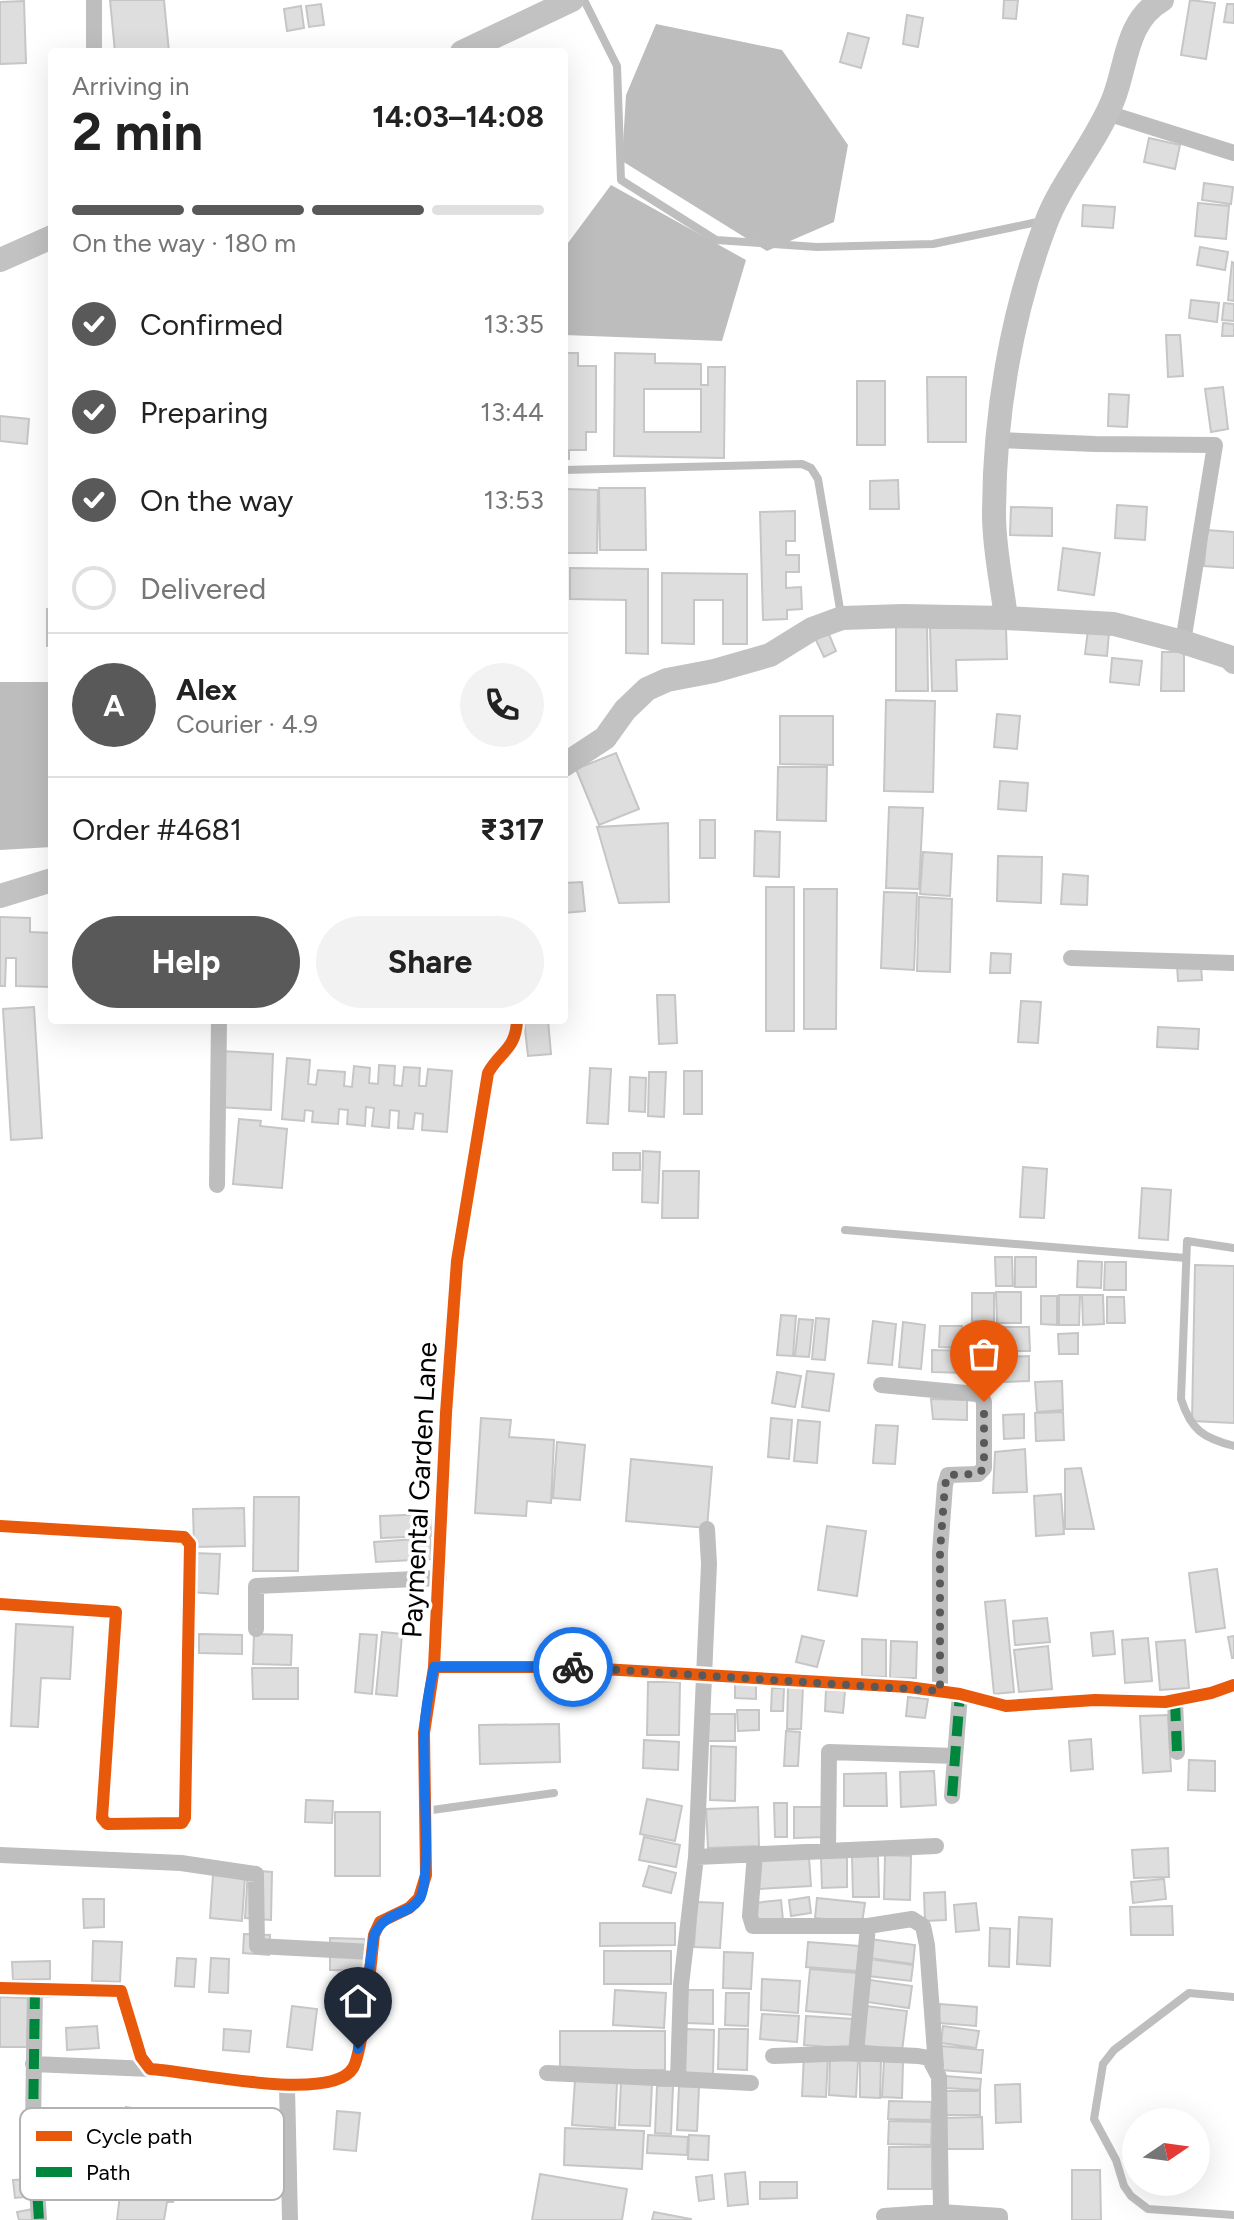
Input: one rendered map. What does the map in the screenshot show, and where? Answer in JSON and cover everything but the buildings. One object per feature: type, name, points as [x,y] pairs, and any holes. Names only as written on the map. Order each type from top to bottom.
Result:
[{"type":"street","points":[[94,0],[94,48]]},
{"type":"street","points":[[470,48],[572,0]]},
{"type":"street","points":[[1006,618],[994,517],[998,440],[1018,312],[1046,220],[1114,100],[1128,40],[1152,5],[1162,0]]},
{"type":"street","points":[[1107,113],[1234,153]]},
{"type":"street","points":[[0,260],[48,239]]},
{"type":"street","points":[[998,440],[1215,445],[1183,642]]},
{"type":"street","points":[[568,762],[605,738],[625,710],[647,689],[667,680],[770,655],[812,629],[842,618],[1006,618],[1114,624],[1183,642],[1229,657],[1234,662]]},
{"type":"street","points":[[0,896],[48,881]]},
{"type":"street","points":[[1071,958],[1234,963]]},
{"type":"street","points":[[217,1185],[219,1024]]},
{"type":"street","name":"Paymental Garden Lane","points":[[33,2064],[150,2069],[287,2087],[338,2082],[355,2065],[374,1935],[380,1922],[409,1908],[419,1898],[426,1875],[424,1733],[434,1667],[457,1261],[488,1073],[508,1051],[515,1038],[517,1024]]},
{"type":"street","points":[[881,1385],[977,1394],[984,1402],[984,1468],[978,1474],[948,1475],[945,1485],[940,1552],[940,1691]]},
{"type":"street","points":[[0,1526],[184,1537],[188,1540],[185,1818],[182,1823],[107,1824],[102,1818],[116,1612],[0,1604]]},
{"type":"street","points":[[678,2079],[681,1985],[696,1857],[709,1564],[707,1529]]},
{"type":"street","points":[[256,1629],[256,1586],[439,1578]]},
{"type":"street","points":[[434,1667],[569,1667],[940,1691],[1006,1706],[1095,1700],[1175,1701],[1234,1685]]},
{"type":"street","points":[[952,1796],[960,1694]]},
{"type":"street","points":[[1175,1701],[1177,1752]]},
{"type":"street","points":[[828,1850],[829,1752],[955,1756]]},
{"type":"street","points":[[696,1857],[936,1846]]},
{"type":"street","points":[[755,1854],[750,1916],[753,1926],[868,1926],[912,1919],[923,1926],[939,2077],[941,2212]]},
{"type":"street","points":[[0,1855],[181,1863],[256,1874],[257,1946],[372,1952]]},
{"type":"street","points":[[856,2053],[868,1926]]},
{"type":"street","points":[[0,1988],[121,1991],[141,2057],[150,2069]]},
{"type":"street","points":[[33,2108],[35,1989]]},
{"type":"street","points":[[773,2056],[856,2053],[918,2056],[929,2058],[936,2066]]},
{"type":"street","points":[[547,2073],[751,2083]]},
{"type":"street","points":[[287,2087],[290,2220]]},
{"type":"street","points":[[38,2200],[39,2220]]},
{"type":"street","points":[[884,2216],[941,2212],[1000,2216],[1000,2220]]},
{"type":"lane","points":[[584,0],[617,66],[621,180],[716,240],[817,247],[933,244],[1046,220]]},
{"type":"lane","points":[[568,470],[802,464],[811,468],[818,479],[842,618]]},
{"type":"lane","points":[[845,1230],[1186,1258]]},
{"type":"lane","points":[[1234,1248],[1187,1241],[1181,1399],[1195,1430],[1234,1446]]},
{"type":"lane","points":[[424,1811],[554,1793]]},
{"type":"lane","points":[[1234,1997],[1189,1993],[1114,2050],[1103,2064],[1094,2119],[1116,2160],[1124,2186],[1140,2206],[1234,2215]]},
{"type":"shaded area","points":[[656,24],[782,50],[848,145],[834,222],[767,251],[622,161],[626,95]]},
{"type":"shaded area","points":[[611,185],[746,260],[722,341],[568,335],[568,243]]},
{"type":"shaded area","points":[[0,682],[48,682],[48,847],[0,850]]},
{"type":"marked path","points":[[952,1796],[960,1694]]},
{"type":"marked path","points":[[1175,1701],[1177,1752]]},
{"type":"marked path","points":[[33,2108],[35,1989]]},
{"type":"marked path","points":[[38,2200],[39,2220]]},
{"type":"cycle path","points":[[0,1988],[121,1991],[141,2057],[150,2069],[290,2085],[318,2084],[340,2078],[353,2068],[363,2025],[374,1935],[380,1922],[409,1908],[419,1898],[426,1875],[424,1733],[434,1667],[457,1261],[488,1073],[511,1044],[517,1024]]},
{"type":"cycle path","points":[[0,1526],[184,1537],[190,1544],[185,1818],[182,1823],[107,1824],[102,1818],[116,1612],[0,1604]]},
{"type":"cycle path","points":[[434,1667],[569,1667],[908,1687],[960,1694],[1006,1706],[1095,1700],[1165,1702],[1234,1685]]},
{"type":"way so far","points":[[573,1667],[940,1691],[940,1552],[945,1485],[948,1475],[978,1474],[984,1468],[984,1402]]},
{"type":"route","points":[[358,2049],[374,1935],[380,1922],[409,1908],[419,1898],[426,1875],[424,1733],[434,1667],[573,1667]]}]
